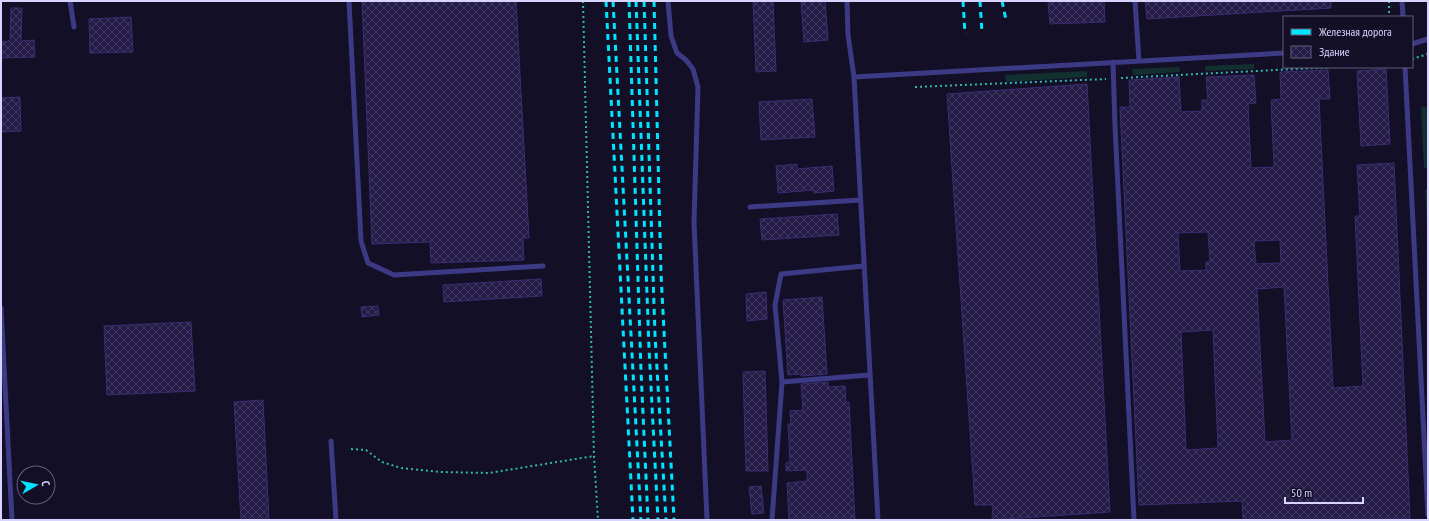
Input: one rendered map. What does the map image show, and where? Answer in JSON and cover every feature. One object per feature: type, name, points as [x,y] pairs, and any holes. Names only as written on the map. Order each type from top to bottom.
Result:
[{"type":"lane","points":[[70,1],[74,27]]},
{"type":"lane","points":[[349,1],[361,242],[368,263],[394,275],[543,266]]},
{"type":"lane","points":[[668,1],[671,36],[677,53],[693,68],[698,87],[694,222],[708,520]]},
{"type":"lane","points":[[847,1],[848,35],[854,77],[878,520]]},
{"type":"lane","points":[[1135,1],[1138,61]]},
{"type":"lane","points":[[1402,1],[1403,16]]},
{"type":"lane","points":[[1413,44],[1428,39]]},
{"type":"lane","points":[[854,77],[1283,53]]},
{"type":"lane","points":[[1113,62],[1134,520]]},
{"type":"lane","points":[[1405,68],[1428,514]]},
{"type":"lane","points":[[750,207],[860,200]]},
{"type":"lane","points":[[772,520],[782,382],[775,305],[781,274],[864,266]]},
{"type":"lane","points":[[1,308],[12,520]]},
{"type":"lane","points":[[782,382],[870,375]]},
{"type":"lane","points":[[331,441],[336,520]]},
{"type":"path","points":[[583,1],[594,456],[598,520]]},
{"type":"path","points":[[1388,1],[1390,16]]},
{"type":"path","points":[[1413,59],[1428,54]]},
{"type":"path","points":[[915,87],[1313,68]]},
{"type":"path","points":[[351,449],[366,450],[382,462],[401,468],[440,472],[489,473],[594,456]]},
{"type":"green space","points":[[1254,64],[1254,69],[1205,71],[1205,66]]},
{"type":"green space","points":[[1179,67],[1180,72],[1133,75],[1132,69]]},
{"type":"green space","points":[[1087,71],[1087,77],[1006,82],[1005,75]]},
{"type":"green space","points":[[1421,107],[1428,107],[1428,168],[1424,168]]},
{"type":"green space","points":[[1428,189],[1428,243],[1425,190]]},
{"type":"building","points":[[362,1],[516,1],[529,238],[523,238],[524,260],[431,263],[430,242],[372,244]]},
{"type":"building","points":[[753,1],[773,1],[776,71],[756,72]]},
{"type":"building","points":[[801,1],[825,1],[828,40],[804,42]]},
{"type":"building","points":[[1048,1],[1104,1],[1105,22],[1050,24]]},
{"type":"building","points":[[1145,1],[1331,1],[1331,8],[1147,19]]},
{"type":"building","points":[[11,8],[22,8],[21,41],[34,40],[35,57],[1,58],[1,42],[10,41]]},
{"type":"building","points":[[131,17],[133,52],[90,53],[89,19]]},
{"type":"building","points":[[1386,69],[1390,144],[1361,146],[1357,71]]},
{"type":"building","points":[[1328,70],[1330,99],[1319,99],[1333,388],[1363,386],[1355,216],[1360,216],[1357,165],[1394,163],[1410,519],[1243,520],[1242,501],[1139,505],[1120,107],[1130,107],[1129,80],[1179,77],[1181,112],[1202,111],[1202,100],[1208,100],[1206,77],[1254,75],[1256,103],[1248,104],[1251,168],[1274,167],[1271,100],[1281,99],[1280,72]],"holes":[[[1208,232],[1210,262],[1206,262],[1206,270],[1180,271],[1178,233]],[[1280,240],[1281,263],[1256,264],[1254,241]],[[1284,287],[1292,440],[1265,442],[1257,289]],[[1213,330],[1218,448],[1186,450],[1181,332]]]},
{"type":"building","points":[[1087,84],[1110,512],[992,520],[993,505],[975,505],[947,94]]},
{"type":"building","points":[[20,97],[21,131],[2,132],[1,98]]},
{"type":"building","points":[[812,99],[815,137],[761,140],[759,102]]},
{"type":"building","points":[[797,164],[797,169],[832,166],[834,191],[814,193],[814,190],[778,193],[776,166]]},
{"type":"building","points":[[837,214],[839,235],[762,240],[760,219]]},
{"type":"building","points":[[541,279],[542,296],[444,302],[443,285]]},
{"type":"building","points":[[766,292],[767,319],[747,321],[746,294]]},
{"type":"building","points":[[822,297],[827,374],[801,376],[801,374],[788,375],[783,300]]},
{"type":"building","points":[[378,306],[379,315],[362,317],[361,307]]},
{"type":"building","points":[[191,322],[195,391],[107,395],[104,326]]},
{"type":"building","points":[[765,371],[768,471],[746,471],[743,372]]},
{"type":"building","points":[[828,382],[828,387],[845,386],[846,402],[849,402],[855,520],[789,520],[787,483],[807,481],[807,470],[786,471],[786,463],[790,462],[788,424],[791,424],[790,411],[803,410],[801,384]]},
{"type":"building","points":[[263,400],[269,520],[241,520],[234,402]]},
{"type":"building","points":[[761,486],[764,513],[752,514],[749,487]]},
{"type":"railway","points":[[606,1],[633,520]]},
{"type":"railway","points":[[613,1],[641,520]]},
{"type":"railway","points":[[629,1],[641,371],[648,520]]},
{"type":"railway","points":[[636,1],[649,348],[658,520]]},
{"type":"railway","points":[[644,1],[655,335],[666,520]]},
{"type":"railway","points":[[654,1],[661,274],[674,520]]},
{"type":"railway","points":[[963,1],[965,34]]},
{"type":"railway","points":[[980,1],[982,33]]},
{"type":"railway","points":[[1002,1],[1006,20]]}]
